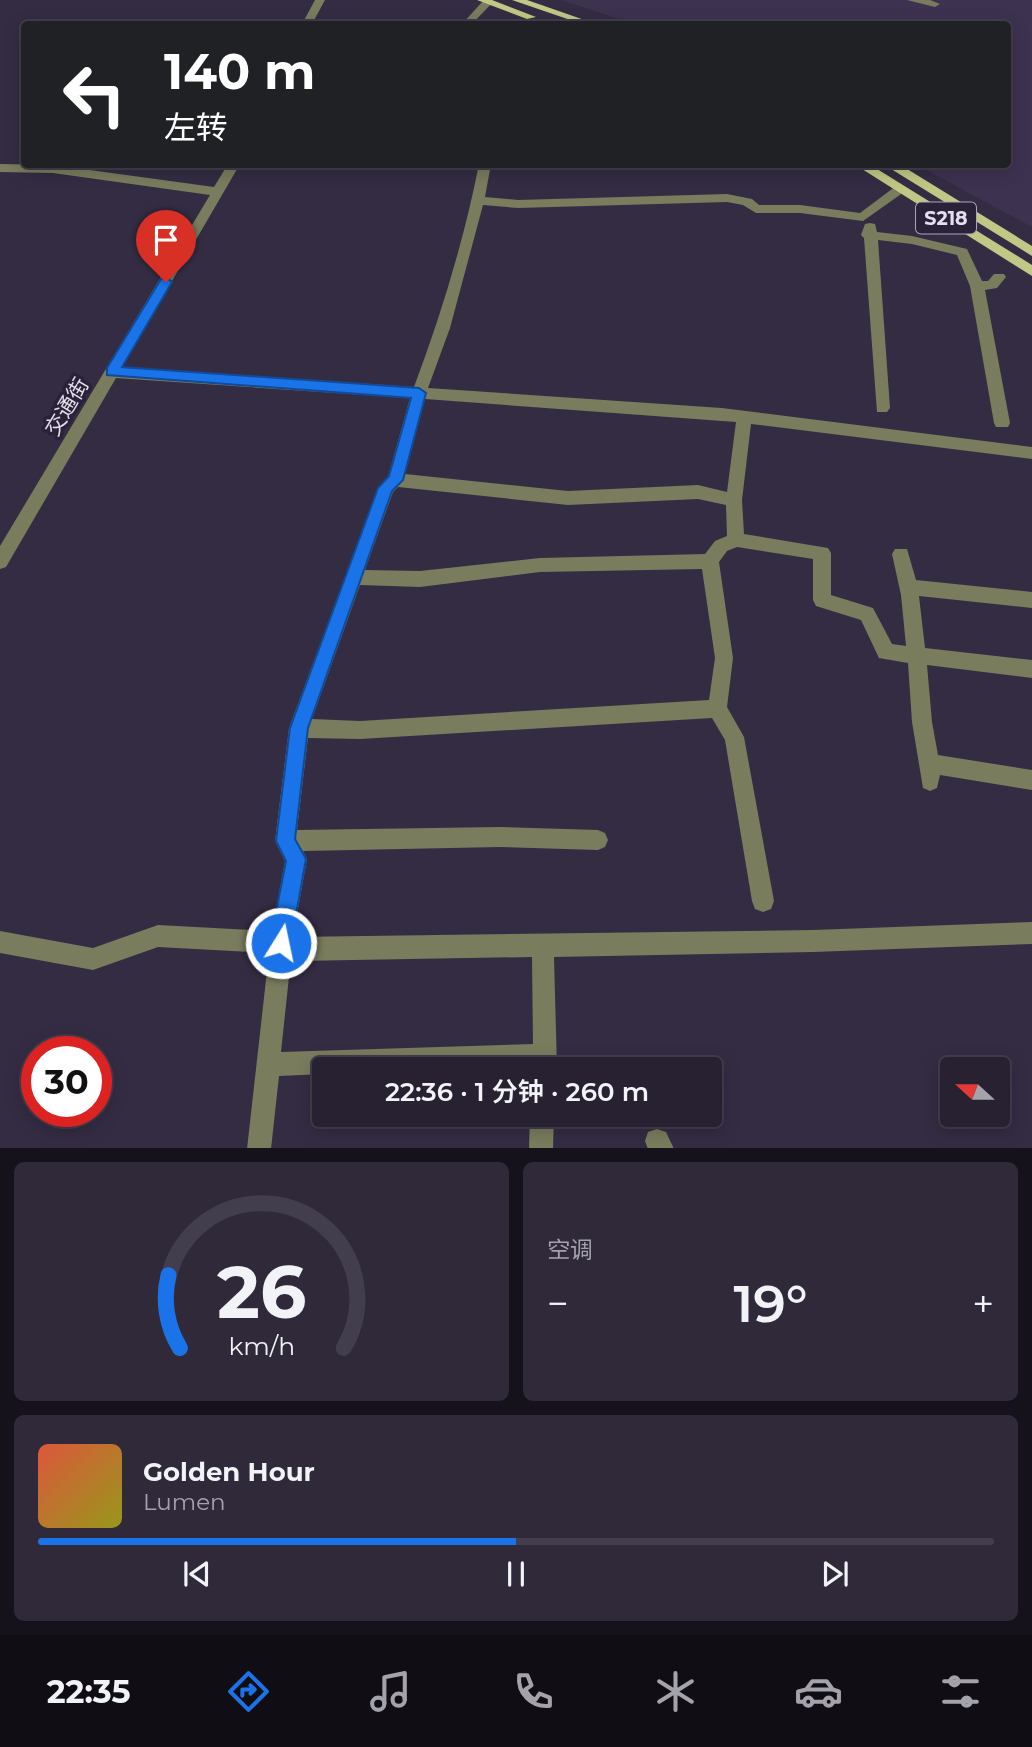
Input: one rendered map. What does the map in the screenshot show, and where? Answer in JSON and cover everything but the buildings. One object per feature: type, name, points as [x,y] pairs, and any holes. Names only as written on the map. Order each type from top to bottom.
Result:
[{"type":"main road","points":[[517,0],[582,21]]},
{"type":"main road","points":[[485,1],[546,21]]},
{"type":"main road","name":"S218","points":[[866,168],[1032,271]]},
{"type":"main road","name":"S218","points":[[896,168],[1032,252]]},
{"type":"street","points":[[309,21],[320,0]]},
{"type":"street","points":[[912,0],[935,4]]},
{"type":"street","points":[[469,21],[485,1]]},
{"type":"street","points":[[0,168],[53,169],[220,192]]},
{"type":"street","name":"交通街","points":[[0,562],[232,168]]},
{"type":"street","points":[[259,1148],[281,943],[296,859],[285,841],[299,728],[386,488],[395,480],[419,393],[443,328],[478,201],[484,168]]},
{"type":"street","points":[[863,217],[900,189]]},
{"type":"street","points":[[478,201],[518,204],[727,198],[747,202],[756,209],[800,209],[863,217],[870,223],[868,235],[882,408]]},
{"type":"street","points":[[868,235],[912,240],[962,253],[977,286],[1002,423]]},
{"type":"street","points":[[977,286],[992,285],[999,277]]},
{"type":"street","points":[[112,372],[744,417],[1032,453]]},
{"type":"street","points":[[736,540],[734,500],[744,417]]},
{"type":"street","points":[[395,480],[568,498],[698,492],[734,500]]},
{"type":"street","points":[[763,901],[734,737],[716,709],[724,658],[710,561],[721,546],[736,540],[822,553],[822,600],[867,614],[886,652],[1032,669]]},
{"type":"street","points":[[901,554],[910,587],[923,726],[931,772],[1032,780]]},
{"type":"street","points":[[354,577],[420,579],[541,565],[710,561]]},
{"type":"street","points":[[910,587],[1032,600]]},
{"type":"street","points":[[299,728],[360,730],[716,709]]},
{"type":"street","points":[[285,841],[500,837],[598,840]]},
{"type":"street","points":[[0,943],[93,959],[158,936],[281,943],[297,950],[1032,933]]},
{"type":"street","points":[[543,946],[546,1057]]},
{"type":"street","points":[[269,1064],[312,1064]]},
{"type":"street","points":[[541,1148],[542,1127]]},
{"type":"shaded area","points":[[561,0],[1032,0],[1032,227],[923,168],[1011,168],[1011,21],[625,21]]},
{"type":"route","points":[[166,282],[112,372],[419,393],[395,480],[386,488],[299,728],[285,841],[296,859],[281,943]]}]
